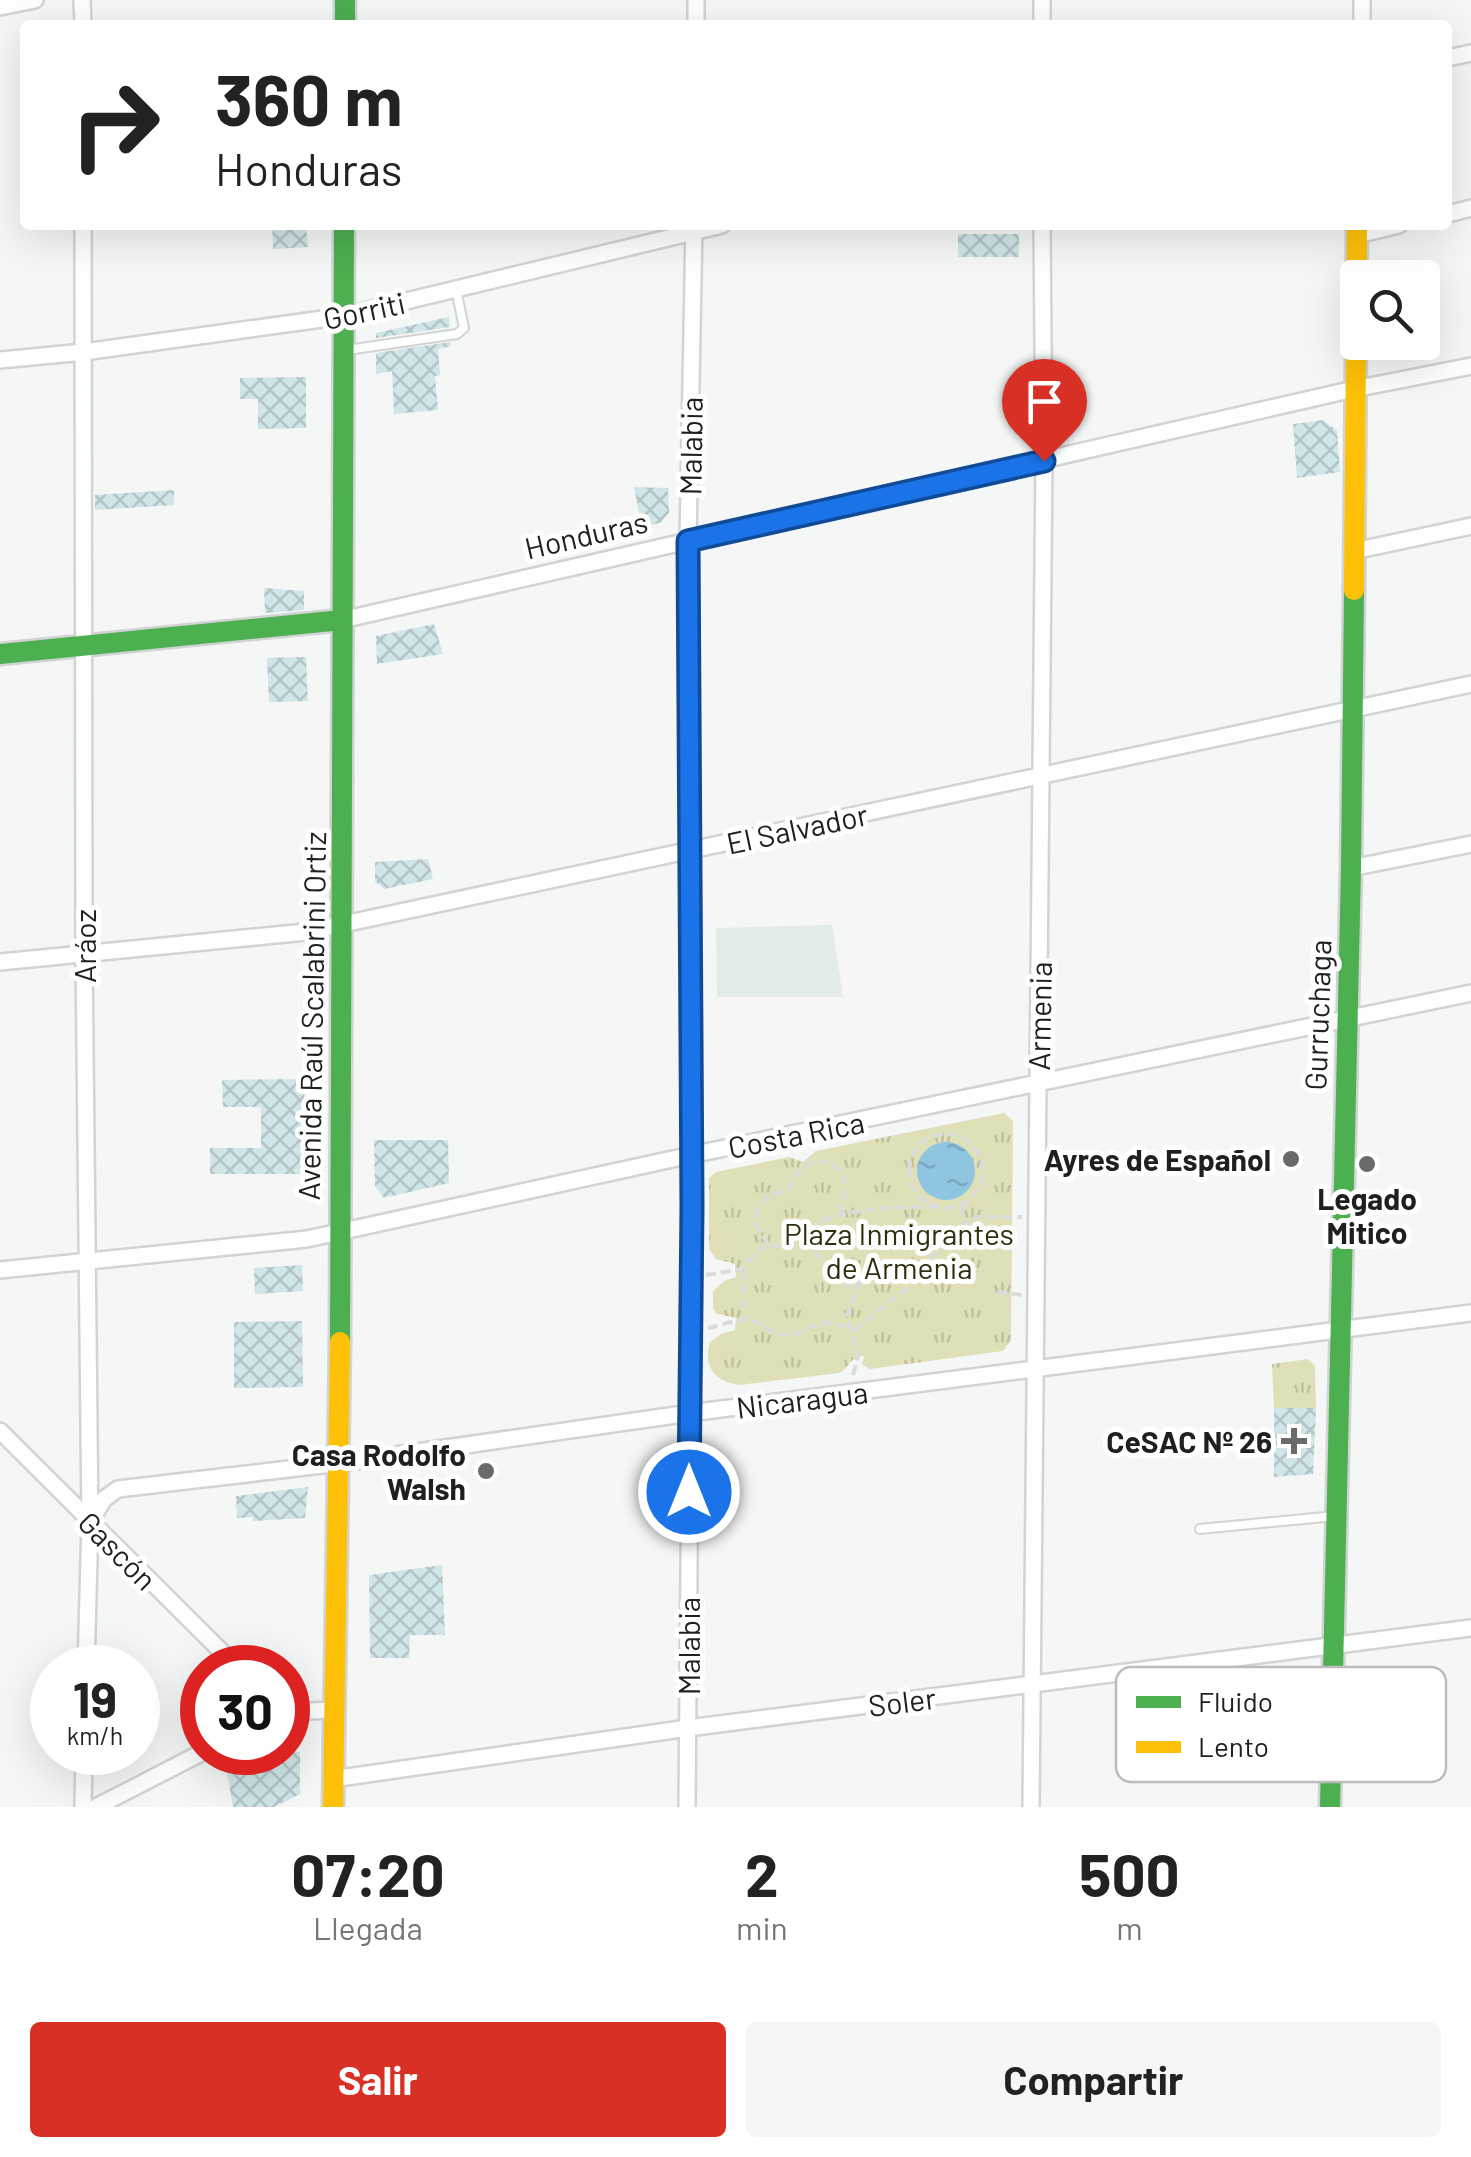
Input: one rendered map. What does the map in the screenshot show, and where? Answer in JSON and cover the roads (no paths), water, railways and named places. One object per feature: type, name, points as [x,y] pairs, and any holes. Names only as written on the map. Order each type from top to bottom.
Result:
[{"type":"street","points":[[0,7],[35,0]]},
{"type":"street","name":"Aráoz","points":[[83,230],[90,1522],[87,1645]]},
{"type":"street","name":"Avenida Raúl Scalabrini Ortiz","points":[[333,1807],[340,1464],[344,230]]},
{"type":"street","name":"Gorriti","points":[[0,360],[344,316],[686,230]]},
{"type":"street","name":"Malabia","points":[[687,1807],[691,1154],[688,541],[694,230]]},
{"type":"street","name":"Armenia","points":[[1032,1807],[1044,461],[1042,230]]},
{"type":"street","name":"Gurruchaga","points":[[1332,1667],[1351,868],[1357,230]]},
{"type":"street","name":"Honduras","points":[[0,654],[342,620],[1354,389],[1471,366]]},
{"type":"street","points":[[1354,550],[1471,526]]},
{"type":"street","name":"El Salvador","points":[[0,962],[306,932],[1471,684]]},
{"type":"street","points":[[1351,868],[1471,844]]},
{"type":"street","name":"Costa Rica","points":[[0,1270],[306,1239],[691,1154],[1471,993]]},
{"type":"street","name":"Nicaragua","points":[[90,1522],[104,1499],[118,1489],[340,1464],[690,1413],[1471,1313]]},
{"type":"street","name":"Gascón","points":[[0,1431],[215,1645]]},
{"type":"street","name":"Soler","points":[[1174,1667],[1471,1628]]},
{"type":"street","name":"Soler","points":[[333,1780],[688,1728],[1116,1674]]},
{"type":"street","points":[[310,1711],[333,1710]]},
{"type":"street","points":[[96,1807],[180,1764]]},
{"type":"street","points":[[83,1807],[84,1775]]},
{"type":"street","name":"Gurruchaga","points":[[1330,1782],[1330,1807]]},
{"type":"lane","points":[[344,350],[457,334],[464,328],[464,318],[456,290]]},
{"type":"lane","points":[[1200,1529],[1336,1516]]},
{"type":"water","points":[[946,1142],[966,1151],[975,1171],[966,1191],[946,1200],[926,1191],[917,1171],[926,1151]]},
{"type":"place","name":"Ayres de Español","points":[[1291,1159]]},
{"type":"place","name":"Legado Mitico","points":[[1367,1164]]},
{"type":"place","name":"CeSAC Nº 26","points":[[1294,1441]]},
{"type":"place","name":"Casa Rodolfo Walsh","points":[[486,1471]]},
{"type":"park label","name":"Plaza Inmigrantes de Armenia","points":[[899,1250]]}]
